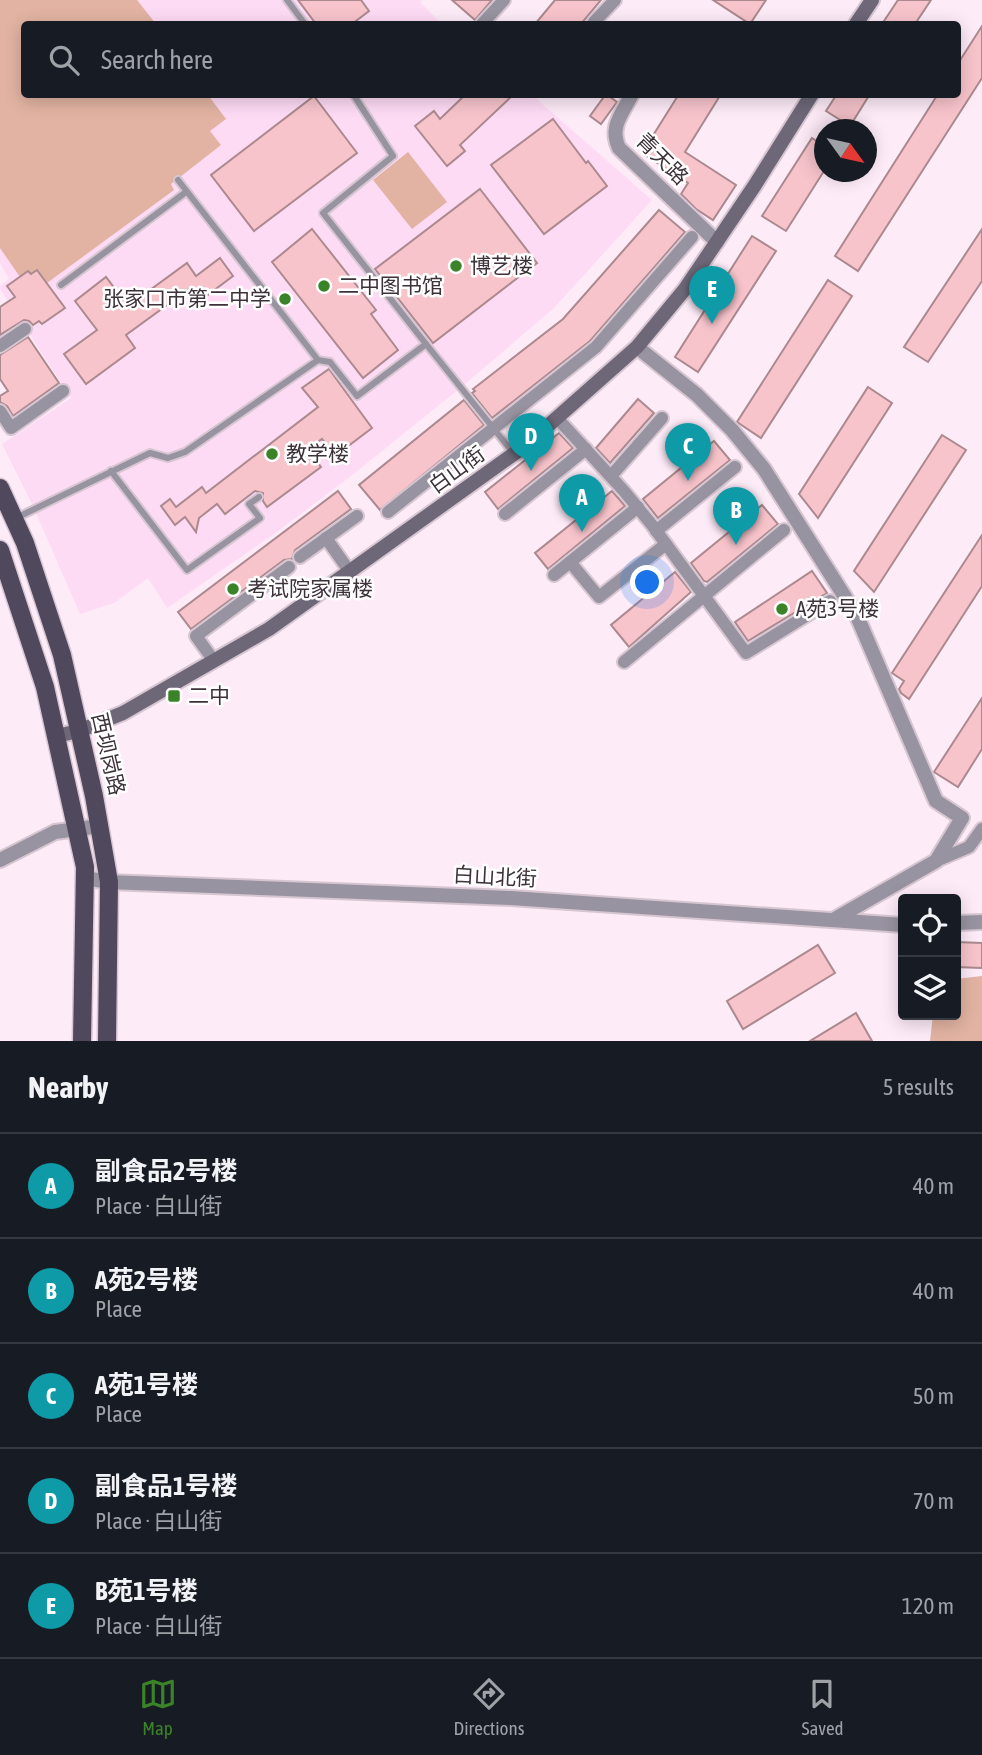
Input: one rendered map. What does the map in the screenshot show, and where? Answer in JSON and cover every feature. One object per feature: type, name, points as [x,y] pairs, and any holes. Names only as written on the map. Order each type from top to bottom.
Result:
[{"type":"main road","points":[[858,21],[872,0]]},
{"type":"main road","name":"白山街","points":[[57,736],[79,731],[123,713],[269,629],[514,454],[637,347],[685,289],[809,98]]},
{"type":"main road","name":"西坝岗路","points":[[0,488],[25,543],[62,655],[100,826],[109,882],[107,1041]]},
{"type":"main road","points":[[0,550],[45,687],[78,828],[85,878],[82,1041]]},
{"type":"street","points":[[485,21],[504,0]]},
{"type":"street","points":[[597,21],[615,0]]},
{"type":"street","name":"青天路","points":[[630,98],[615,127],[613,136],[618,148],[717,242]]},
{"type":"street","points":[[388,512],[596,347],[692,237]]},
{"type":"street","points":[[0,346],[25,329]]},
{"type":"street","points":[[637,347],[697,395],[733,430],[764,470],[857,616],[936,801],[962,818],[936,861]]},
{"type":"street","points":[[0,411],[11,428],[63,391]]},
{"type":"street","points":[[556,418],[638,507],[746,653],[830,601]]},
{"type":"street","points":[[611,476],[662,418]]},
{"type":"street","points":[[505,514],[586,449]]},
{"type":"street","points":[[656,531],[735,467]]},
{"type":"street","points":[[554,575],[638,507]]},
{"type":"street","points":[[300,557],[357,516]]},
{"type":"street","points":[[624,662],[784,530]]},
{"type":"street","points":[[326,538],[350,572]]},
{"type":"street","points":[[570,562],[599,597],[666,544]]},
{"type":"street","points":[[214,661],[196,636],[289,567]]},
{"type":"street","points":[[0,860],[55,832],[100,826]]},
{"type":"street","points":[[831,920],[936,861],[969,847],[982,829]]},
{"type":"street","name":"白山北街","points":[[85,878],[109,882],[511,898],[898,925]]},
{"type":"street","points":[[961,923],[982,922]]},
{"type":"lane","points":[[287,0],[303,21]]},
{"type":"lane","points":[[356,98],[393,156],[323,213],[514,454]]},
{"type":"lane","points":[[178,180],[318,360],[330,362],[357,396],[426,344]]},
{"type":"lane","points":[[61,285],[186,192]]},
{"type":"lane","points":[[14,519],[150,453],[168,458],[186,452],[318,360]]},
{"type":"lane","points":[[111,471],[187,570],[260,518],[249,504],[259,497]]},
{"type":"shaded area","name":"张家口市第二中学","points":[[0,0],[422,0],[420,2],[439,21],[21,21],[21,98],[535,98],[652,200],[554,308],[464,385],[277,532],[167,608],[148,578],[114,603],[80,614],[32,504],[2,444],[71,398],[0,289],[9,279],[0,263]]},
{"type":"shaded area","points":[[0,0],[137,0],[154,21],[21,21],[21,98],[210,98],[226,119],[210,131],[221,145],[171,184],[174,190],[47,283],[37,270],[31,274],[28,271],[20,277],[0,248]]},
{"type":"shaded area","points":[[408,152],[447,202],[412,229],[373,180]]},
{"type":"shaded area","points":[[982,976],[982,1041],[930,1041],[932,1020],[961,1020],[961,978]]},
{"type":"building","points":[[298,0],[361,0],[369,11],[356,21],[314,21]]},
{"type":"building","points":[[452,0],[492,0],[475,20]]},
{"type":"building","points":[[555,0],[601,0],[584,21],[538,21]]},
{"type":"building","points":[[713,0],[766,0],[752,21],[745,21]]},
{"type":"building","points":[[898,0],[931,0],[917,21],[884,21]]},
{"type":"building","points":[[982,26],[982,78],[858,271],[835,256],[935,98],[961,98],[961,59]]},
{"type":"building","points":[[311,98],[316,98],[357,153],[254,231],[211,175]]},
{"type":"building","points":[[462,98],[510,98],[460,145],[465,151],[447,166],[415,126],[434,111],[440,119]]},
{"type":"building","points":[[603,98],[612,98],[617,102],[601,124],[590,116]]},
{"type":"building","points":[[676,98],[719,98],[685,152],[736,185],[713,220],[696,209],[681,194],[688,183],[642,153]]},
{"type":"building","points":[[834,98],[868,98],[854,119],[839,119],[826,111]]},
{"type":"building","points":[[553,119],[607,186],[544,234],[491,165]]},
{"type":"building","points":[[812,138],[814,182],[817,182],[786,231],[762,216]]},
{"type":"building","name":"博艺楼","points":[[480,189],[537,263],[433,343],[375,269]]},
{"type":"building","points":[[659,210],[685,232],[590,341],[492,418],[472,393],[475,391],[473,389],[563,319]]},
{"type":"building","name":"二中图书馆","points":[[312,229],[376,310],[371,314],[398,350],[363,378],[272,262]]},
{"type":"building","points":[[982,229],[982,281],[928,362],[904,347]]},
{"type":"building","points":[[752,236],[776,251],[698,372],[675,357]]},
{"type":"building","points":[[220,258],[233,276],[201,300],[192,287],[126,335],[135,348],[86,384],[64,354],[97,330],[75,301],[106,277],[128,306],[187,263],[196,276]]},
{"type":"building","points":[[37,270],[65,308],[42,324],[39,321],[33,325],[24,320],[0,335],[0,307],[15,297],[7,286],[28,271],[31,274]]},
{"type":"building","points":[[828,280],[852,296],[761,438],[737,422]]},
{"type":"building","points":[[28,337],[59,383],[13,416],[7,406],[0,402],[0,396],[8,391],[0,379],[0,355]]},
{"type":"building","points":[[329,369],[372,428],[335,456],[322,439],[308,449],[321,467],[267,507],[263,501],[263,493],[255,491],[225,514],[217,504],[199,518],[196,532],[185,517],[175,525],[161,506],[170,499],[176,507],[202,487],[206,493],[318,407],[302,388]]},
{"type":"building","points":[[868,387],[892,403],[818,518],[799,494]]},
{"type":"building","points":[[638,399],[654,413],[610,463],[596,448]]},
{"type":"building","points":[[464,400],[484,425],[380,510],[359,485]]},
{"type":"building","points":[[559,433],[573,448],[498,509],[485,492]]},
{"type":"building","points":[[942,435],[966,450],[874,592],[854,571]]},
{"type":"building","points":[[714,441],[730,460],[658,518],[643,499]]},
{"type":"building","points":[[338,491],[351,509],[295,550],[292,559],[284,560],[191,629],[178,612]]},
{"type":"building","points":[[612,491],[625,506],[548,569],[535,553]]},
{"type":"building","points":[[762,505],[778,524],[707,582],[704,581],[691,563]]},
{"type":"building","points":[[982,535],[982,586],[909,699],[899,689],[904,681],[892,673]]},
{"type":"building","name":"A苑3号楼","points":[[812,571],[827,593],[748,641],[735,622]]},
{"type":"building","points":[[675,572],[691,592],[629,647],[611,625]]},
{"type":"building","points":[[982,698],[982,749],[958,787],[934,772]]},
{"type":"building","points":[[961,942],[982,943],[982,968],[961,967]]},
{"type":"building","points":[[818,945],[835,973],[743,1029],[727,1001]]},
{"type":"building","points":[[856,1013],[872,1041],[810,1041]]},
{"type":"place","name":"博艺楼","points":[[456,266]]},
{"type":"place","name":"二中图书馆","points":[[324,286]]},
{"type":"place","name":"张家口市第二中学","points":[[285,299]]},
{"type":"place","name":"B苑1号楼","points":[[712,324]]},
{"type":"place","name":"教学楼","points":[[272,454]]},
{"type":"place","name":"副食品1号楼","points":[[531,471]]},
{"type":"place","name":"A苑1号楼","points":[[688,481]]},
{"type":"place","name":"副食品2号楼","points":[[582,532]]},
{"type":"place","name":"A苑2号楼","points":[[736,545]]},
{"type":"place","name":"考试院家属楼","points":[[233,589]]},
{"type":"place","name":"A苑3号楼","points":[[782,609]]},
{"type":"place","name":"二中","points":[[174,696]]}]
